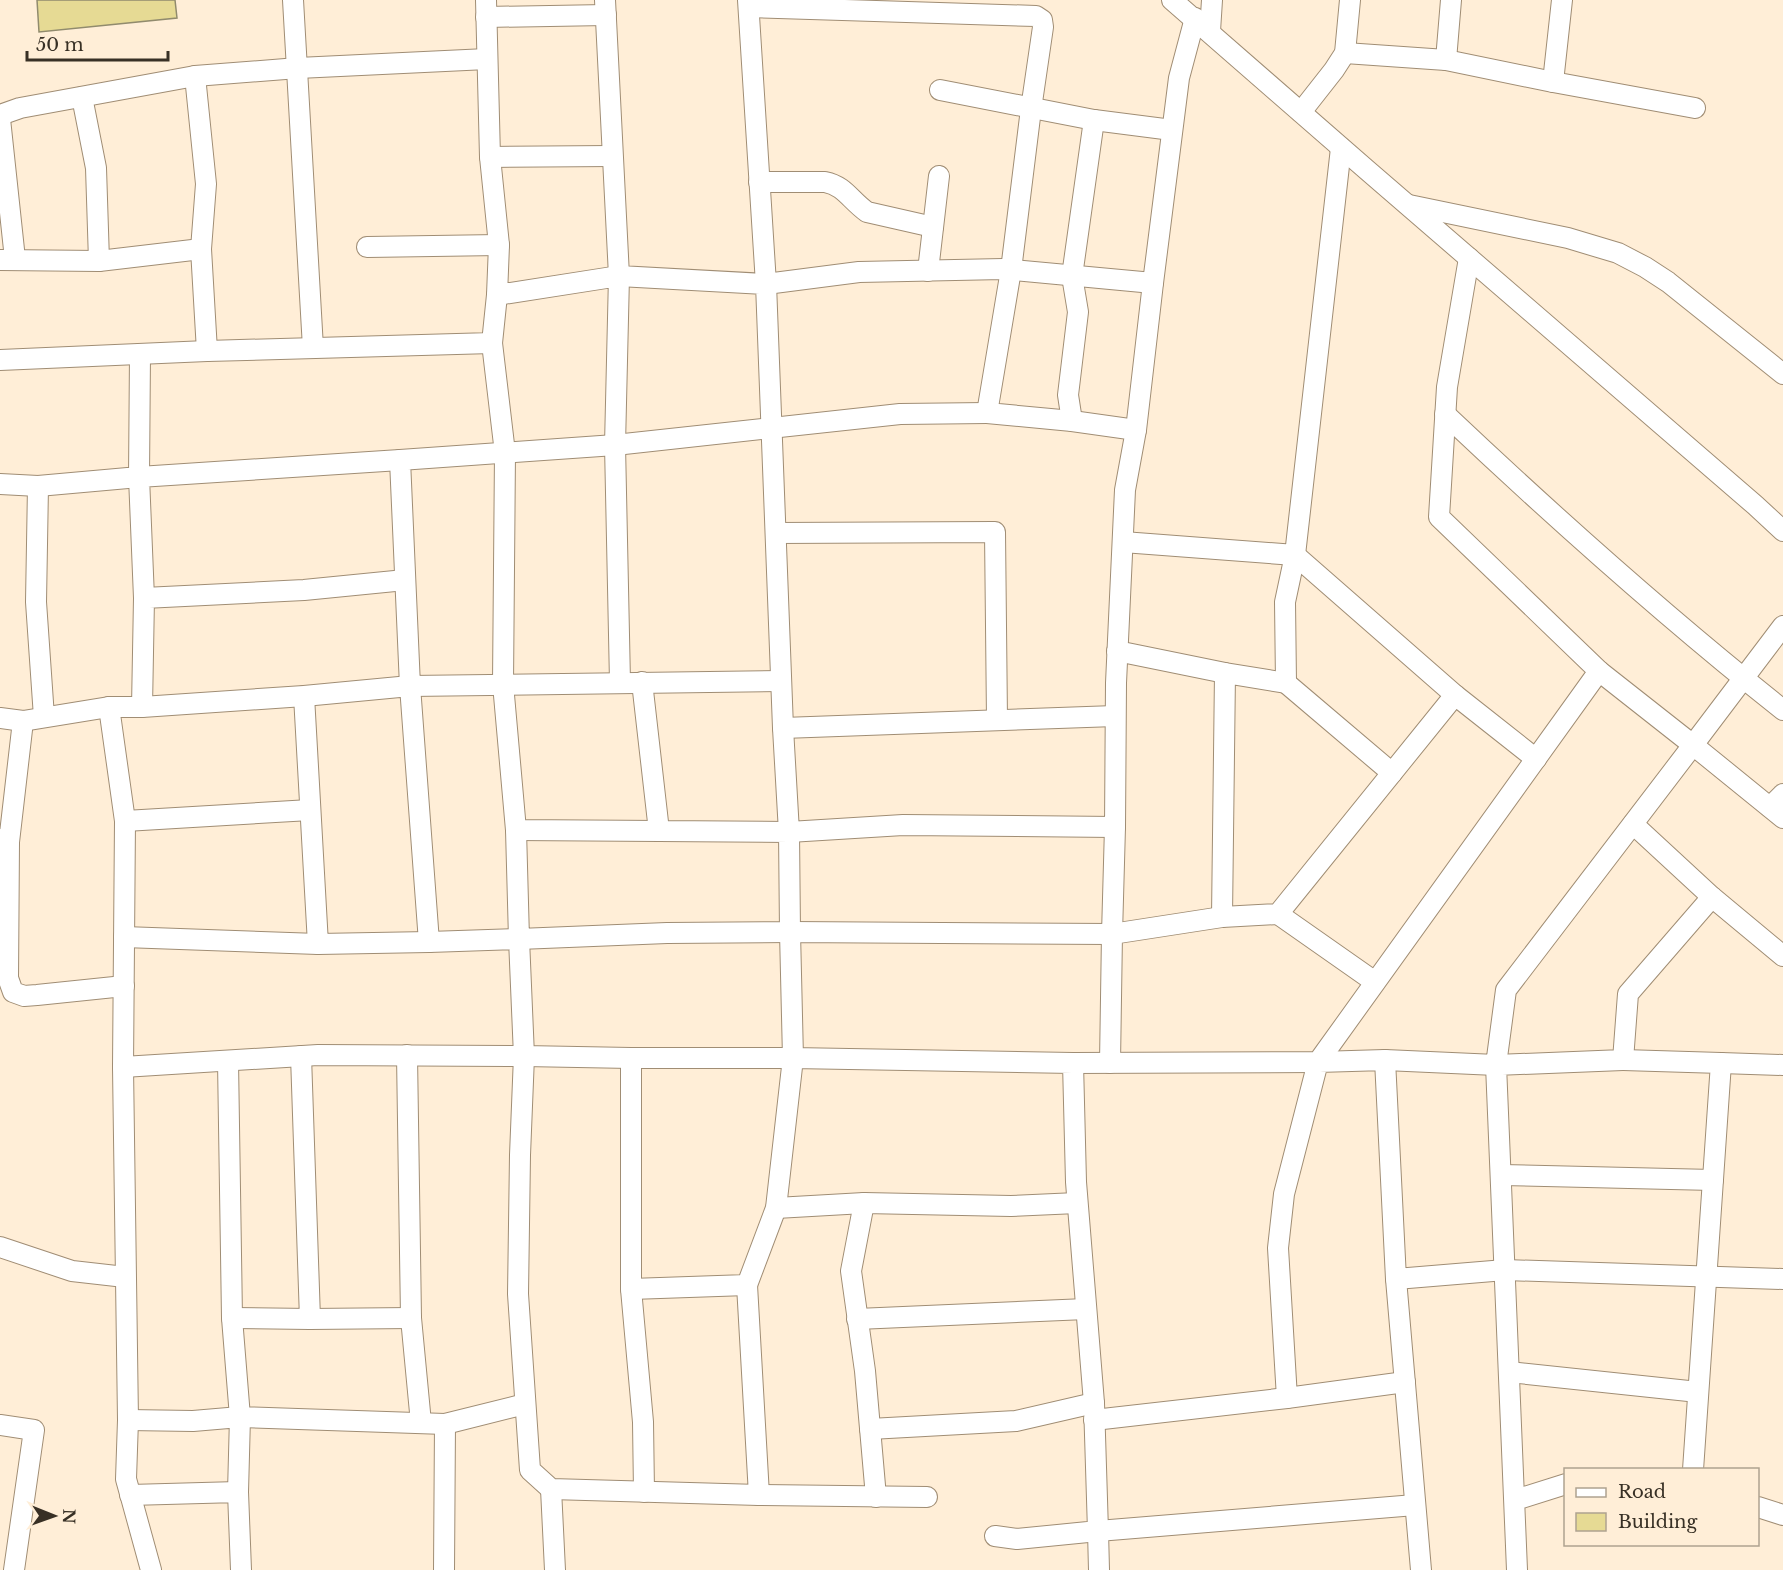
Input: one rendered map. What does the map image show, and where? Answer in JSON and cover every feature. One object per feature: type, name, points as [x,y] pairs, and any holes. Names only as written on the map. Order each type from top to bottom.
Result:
[{"type":"street","points":[[293,0],[313,348]]},
{"type":"street","points":[[1172,0],[1783,531]]},
{"type":"street","points":[[1210,32],[1212,0]]},
{"type":"street","points":[[1301,112],[1345,53],[1350,0]]},
{"type":"street","points":[[1446,60],[1451,0]]},
{"type":"street","points":[[1552,82],[1562,0]]},
{"type":"street","points":[[759,1496],[747,1285],[776,1208],[793,1058],[789,832],[766,284],[749,4],[1036,16],[1042,20],[1043,27],[1011,270],[987,413]]},
{"type":"street","points":[[620,682],[615,445],[619,276],[605,8],[486,9],[490,157],[499,245],[492,343],[505,453],[504,684],[516,830],[524,1056],[518,1294],[530,1470],[551,1489],[759,1496],[927,1497]]},
{"type":"street","points":[[1110,1063],[1117,651],[1125,490],[1136,430],[1179,78],[1195,18]]},
{"type":"street","points":[[1345,53],[1446,60],[1695,108]]},
{"type":"street","points":[[0,114],[20,108],[195,76],[298,68],[487,59]]},
{"type":"street","points":[[195,76],[206,183],[201,249],[207,351]]},
{"type":"street","points":[[939,90],[1094,120],[1172,130]]},
{"type":"street","points":[[82,97],[96,168],[99,261]]},
{"type":"street","points":[[0,119],[7,260],[99,261],[201,249]]},
{"type":"street","points":[[1072,421],[1068,395],[1078,312],[1072,276],[1094,120]]},
{"type":"street","points":[[1286,683],[1285,602],[1295,555],[1341,148]]},
{"type":"street","points":[[490,157],[612,156]]},
{"type":"street","points":[[928,271],[939,176]]},
{"type":"street","points":[[759,182],[835,184],[867,212],[933,227]]},
{"type":"street","points":[[1407,205],[1568,238],[1618,254],[1645,267],[1668,282],[1783,374]]},
{"type":"street","points":[[367,248],[499,245]]},
{"type":"street","points":[[1469,258],[1447,387],[1439,517],[1599,671],[1693,745],[1779,806]]},
{"type":"street","points":[[497,295],[619,276],[766,284],[859,272],[1011,270],[1153,283]]},
{"type":"street","points":[[0,360],[207,351],[492,343]]},
{"type":"street","points":[[140,354],[139,477],[144,598],[142,707]]},
{"type":"street","points":[[0,484],[38,486],[139,477],[615,445],[900,414],[987,413],[1136,430]]},
{"type":"street","points":[[1445,414],[1529,493],[1683,630],[1783,711]]},
{"type":"street","points":[[400,460],[410,686],[429,942]]},
{"type":"street","points":[[38,486],[36,602],[44,717]]},
{"type":"street","points":[[776,533],[995,532],[997,720]]},
{"type":"street","points":[[1123,542],[1295,555],[1455,696],[1536,759]]},
{"type":"street","points":[[144,598],[304,590],[405,580]]},
{"type":"street","points":[[1517,1570],[1496,1065],[1506,990],[1783,627]]},
{"type":"street","points":[[1117,651],[1286,683],[1392,773]]},
{"type":"street","points":[[1287,1398],[1278,1248],[1284,1194],[1318,1062],[1599,671]]},
{"type":"street","points":[[1222,918],[1225,673]]},
{"type":"street","points":[[124,986],[24,996],[13,992],[8,978],[4,840],[12,719],[44,717],[109,707],[142,707],[304,696],[410,686],[781,681]]},
{"type":"street","points":[[642,682],[658,831]]},
{"type":"street","points":[[304,696],[318,944]]},
{"type":"street","points":[[1278,914],[1455,696]]},
{"type":"street","points":[[109,707],[126,821],[123,1067],[128,1420],[126,1479],[151,1570]]},
{"type":"street","points":[[783,728],[1116,716]]},
{"type":"street","points":[[126,821],[310,810]]},
{"type":"street","points":[[1633,824],[1712,897],[1783,956]]},
{"type":"street","points":[[516,830],[789,832],[903,825],[1115,827]]},
{"type":"street","points":[[1623,1060],[1628,994],[1712,897]]},
{"type":"street","points":[[124,937],[318,944],[667,933],[1112,934],[1222,918],[1278,914],[1374,982]]},
{"type":"street","points":[[123,1067],[301,1056],[407,1055],[1073,1063],[1318,1062],[1385,1059],[1496,1065],[1623,1060],[1783,1065]]},
{"type":"street","points":[[407,1055],[411,1318],[421,1423]]},
{"type":"street","points":[[301,1056],[310,1319]]},
{"type":"street","points":[[631,1058],[631,1289],[643,1422],[644,1492]]},
{"type":"street","points":[[1385,1059],[1396,1279],[1421,1570]]},
{"type":"street","points":[[228,1061],[232,1317],[240,1416],[238,1492],[242,1570]]},
{"type":"street","points":[[1073,1063],[1077,1203],[1094,1412],[1099,1570]]},
{"type":"street","points":[[1693,1468],[1721,1063]]},
{"type":"street","points":[[1501,1175],[1713,1180]]},
{"type":"street","points":[[776,1208],[864,1203],[1011,1206],[1077,1203]]},
{"type":"street","points":[[864,1203],[851,1271],[865,1371],[876,1497]]},
{"type":"street","points":[[0,1247],[72,1270],[125,1277]]},
{"type":"street","points":[[1396,1279],[1505,1270],[1783,1279]]},
{"type":"street","points":[[631,1289],[747,1285]]},
{"type":"street","points":[[857,1319],[1086,1309]]},
{"type":"street","points":[[232,1317],[411,1318]]},
{"type":"street","points":[[1509,1372],[1698,1392]]},
{"type":"street","points":[[870,1429],[1016,1421],[1094,1412],[1287,1398],[1405,1382]]},
{"type":"street","points":[[128,1420],[193,1421],[240,1416],[445,1424],[525,1404]]},
{"type":"street","points":[[444,1570],[445,1424]]},
{"type":"street","points":[[0,1425],[34,1430],[14,1570]]},
{"type":"street","points":[[1515,1500],[1564,1485]]},
{"type":"street","points":[[551,1489],[555,1570]]},
{"type":"street","points":[[130,1495],[238,1492]]},
{"type":"street","points":[[995,1536],[1017,1539],[1415,1505]]},
{"type":"street","points":[[1759,1507],[1783,1515]]},
{"type":"building","points":[[37,0],[175,0],[177,18],[39,32]]}]
